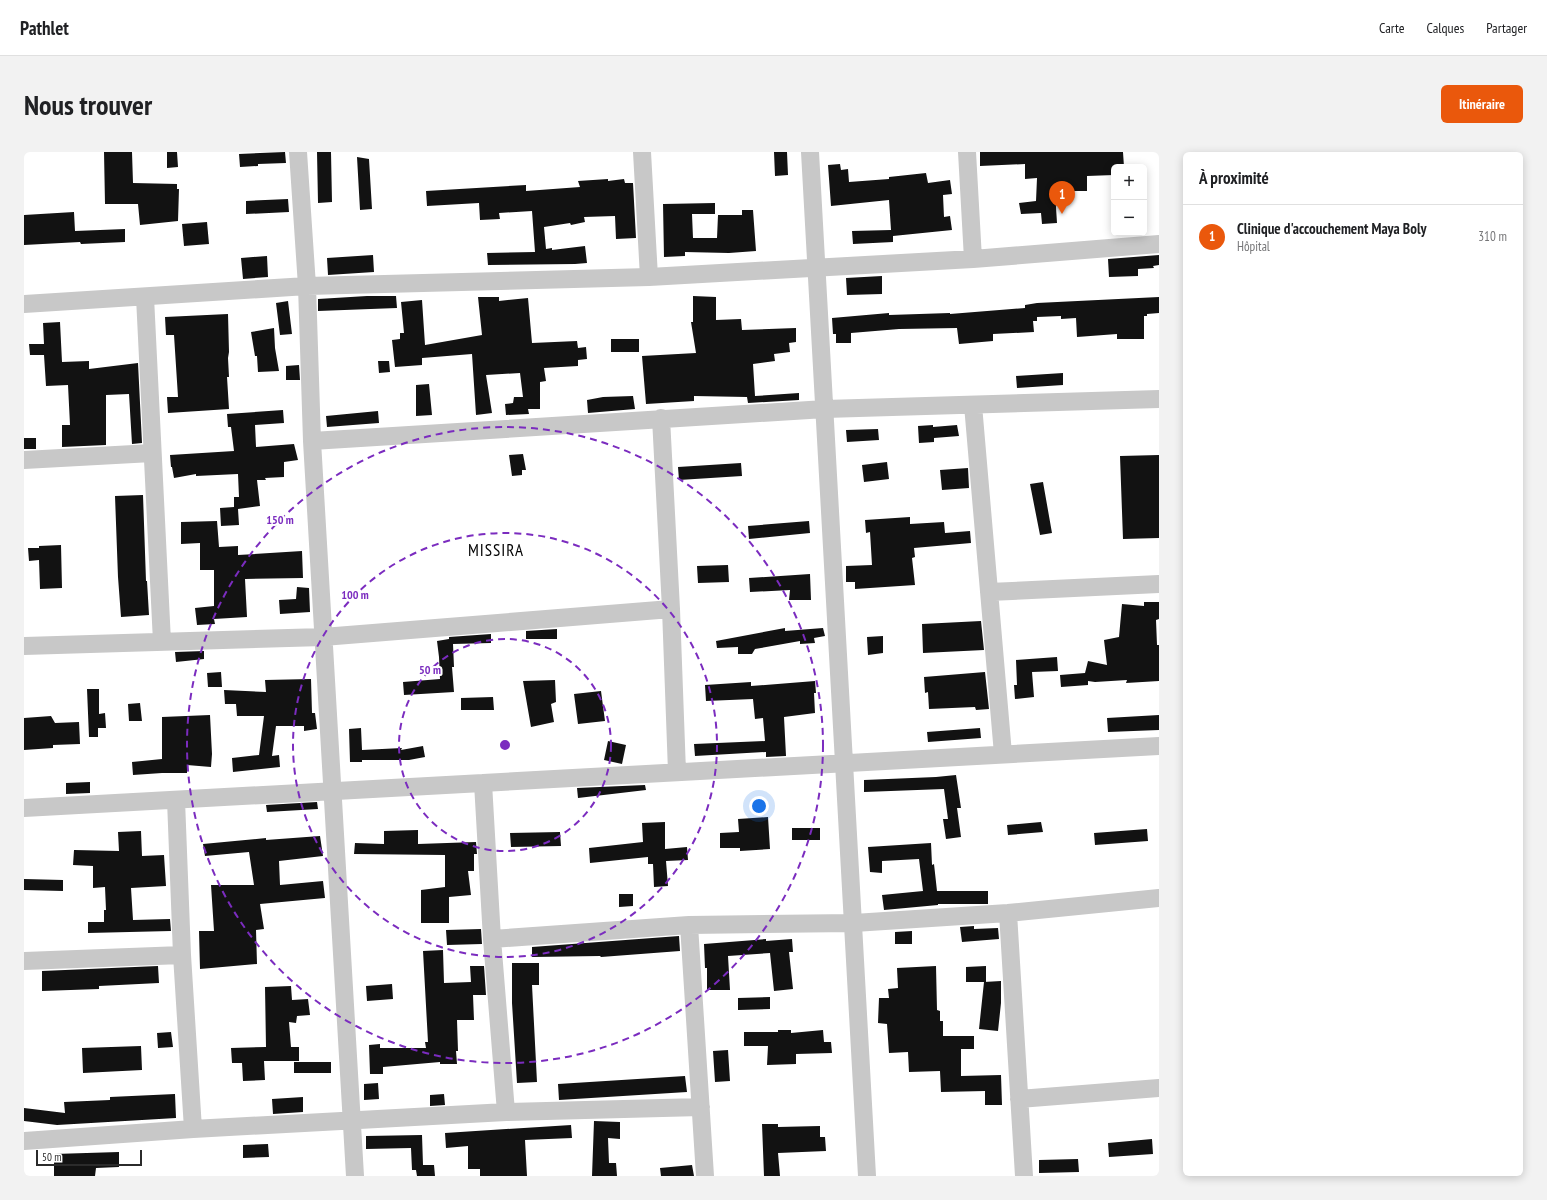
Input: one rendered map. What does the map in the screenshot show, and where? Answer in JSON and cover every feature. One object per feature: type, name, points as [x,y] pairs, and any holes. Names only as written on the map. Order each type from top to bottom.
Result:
[{"type":"street","points":[[298,152],[307,286],[312,441],[354,1176]]},
{"type":"street","points":[[642,152],[649,277]]},
{"type":"street","points":[[810,152],[867,1176]]},
{"type":"street","points":[[967,152],[973,259]]},
{"type":"street","points":[[24,304],[307,286],[649,277],[973,259],[1159,244]]},
{"type":"street","points":[[145,297],[162,642]]},
{"type":"street","points":[[312,441],[661,418],[825,409],[1159,399]]},
{"type":"street","points":[[974,405],[1003,754]]},
{"type":"street","points":[[661,418],[671,609],[677,772]]},
{"type":"street","points":[[24,460],[152,453]]},
{"type":"street","points":[[989,592],[1159,584]]},
{"type":"street","points":[[24,646],[323,637],[671,609]]},
{"type":"street","points":[[24,808],[1159,746]]},
{"type":"street","points":[[483,783],[492,938],[506,1112]]},
{"type":"street","points":[[176,800],[182,955],[193,1129]]},
{"type":"street","points":[[492,938],[689,925],[854,923],[1008,913],[1159,898]]},
{"type":"street","points":[[1008,913],[1024,1176]]},
{"type":"street","points":[[689,925],[705,1176]]},
{"type":"street","points":[[24,961],[182,955]]},
{"type":"street","points":[[1019,1099],[1159,1088]]},
{"type":"street","points":[[24,1141],[193,1129],[506,1112],[701,1107]]},
{"type":"building","points":[[104,152],[132,152],[133,183],[177,184],[177,189],[179,189],[178,221],[140,225],[138,204],[105,204]]},
{"type":"building","points":[[167,152],[177,152],[178,167],[167,168]]},
{"type":"building","points":[[285,152],[286,163],[258,164],[258,166],[240,167],[239,154]]},
{"type":"building","points":[[317,152],[331,152],[332,202],[318,203]]},
{"type":"building","points":[[774,152],[787,152],[788,175],[775,176]]},
{"type":"building","points":[[980,152],[1123,152],[1124,164],[1111,164],[1111,175],[1087,176],[1087,191],[1055,191],[1057,223],[1042,224],[1041,213],[1021,214],[1019,203],[1036,201],[1037,178],[1025,179],[1025,164],[980,166]]},
{"type":"building","points":[[357,157],[369,159],[372,209],[360,210]]},
{"type":"building","points":[[840,164],[841,170],[848,169],[849,182],[889,179],[889,177],[926,173],[928,183],[950,180],[952,194],[943,195],[944,217],[950,216],[952,230],[893,236],[893,242],[853,244],[852,231],[891,230],[889,200],[831,206],[828,165]]},
{"type":"building","points":[[608,179],[608,181],[624,179],[625,183],[633,183],[636,238],[616,239],[615,216],[584,217],[585,222],[571,225],[570,223],[544,227],[546,249],[552,248],[552,250],[585,246],[587,263],[488,265],[487,253],[535,252],[532,211],[499,213],[500,219],[480,220],[479,203],[427,206],[426,191],[526,185],[526,191],[580,187],[578,181]]},
{"type":"building","points":[[288,199],[289,212],[246,214],[246,201]]},
{"type":"building","points":[[715,203],[715,214],[692,214],[693,238],[717,238],[718,215],[742,215],[742,210],[753,210],[756,251],[729,253],[685,252],[685,256],[664,257],[663,204]]},
{"type":"building","points":[[74,212],[75,231],[125,229],[125,242],[81,244],[80,242],[24,245],[24,215]]},
{"type":"building","points":[[207,222],[209,244],[184,246],[182,224]]},
{"type":"building","points":[[373,255],[374,272],[328,275],[327,258]]},
{"type":"building","points":[[1159,255],[1159,265],[1153,266],[1154,268],[1138,269],[1138,276],[1109,277],[1108,259]]},
{"type":"building","points":[[267,256],[268,277],[243,279],[241,258]]},
{"type":"building","points":[[882,276],[882,294],[847,295],[846,278]]},
{"type":"building","points":[[396,296],[397,308],[318,311],[318,299]]},
{"type":"building","points":[[693,296],[716,297],[716,320],[741,319],[742,330],[796,328],[796,342],[789,343],[790,352],[774,354],[775,361],[753,364],[755,396],[799,393],[799,400],[748,403],[747,397],[694,396],[694,401],[646,404],[642,356],[696,353],[691,322],[693,322]]},
{"type":"building","points":[[478,297],[499,297],[499,301],[528,298],[532,343],[577,341],[578,348],[586,347],[587,359],[578,360],[578,366],[544,368],[546,381],[540,382],[540,409],[528,409],[529,414],[506,415],[505,404],[513,403],[514,397],[523,397],[520,373],[486,375],[492,413],[476,415],[472,354],[422,358],[422,365],[395,367],[392,340],[400,339],[400,333],[404,333],[401,302],[422,300],[425,345],[482,335]]},
{"type":"building","points":[[1159,297],[1159,313],[1147,314],[1147,316],[1144,316],[1144,339],[1117,339],[1117,334],[1077,337],[1076,318],[1061,319],[1061,316],[1037,317],[1037,321],[1033,321],[1034,332],[993,334],[993,341],[959,344],[957,328],[899,329],[851,333],[851,343],[836,343],[836,334],[833,334],[832,318],[889,313],[889,315],[950,314],[1025,308],[1025,305],[1037,303]]},
{"type":"building","points":[[288,301],[292,334],[280,335],[276,303]]},
{"type":"building","points":[[228,314],[229,377],[227,377],[229,409],[168,413],[167,397],[178,397],[174,335],[166,335],[165,317]]},
{"type":"building","points":[[60,322],[62,362],[89,361],[89,369],[138,363],[142,443],[132,444],[129,394],[106,395],[106,445],[62,447],[62,425],[70,425],[68,385],[46,386],[44,355],[30,355],[29,344],[44,344],[43,323]]},
{"type":"building","points":[[274,328],[275,348],[279,371],[258,372],[257,356],[255,356],[251,332]]},
{"type":"building","points":[[611,339],[639,339],[639,352],[611,352]]},
{"type":"building","points":[[378,361],[389,361],[390,372],[379,373]]},
{"type":"building","points":[[299,365],[300,380],[286,380],[286,366]]},
{"type":"building","points":[[1063,373],[1063,385],[1017,388],[1016,376]]},
{"type":"building","points":[[429,384],[432,415],[416,416],[416,385]]},
{"type":"building","points":[[633,396],[635,409],[588,413],[587,400],[603,397]]},
{"type":"building","points":[[283,410],[284,423],[255,425],[256,447],[294,444],[298,460],[284,462],[284,477],[257,480],[260,506],[238,509],[239,525],[221,526],[220,508],[234,507],[234,497],[239,497],[238,474],[196,476],[196,474],[174,478],[170,455],[234,451],[231,427],[228,427],[227,414]]},
{"type":"building","points":[[378,411],[379,423],[327,427],[326,416]]},
{"type":"building","points":[[933,425],[933,427],[957,425],[959,436],[934,438],[934,442],[919,443],[918,426]]},
{"type":"building","points":[[878,429],[879,440],[847,442],[846,430]]},
{"type":"building","points":[[24,438],[36,438],[36,449],[24,449]]},
{"type":"building","points":[[523,454],[526,470],[522,470],[522,475],[512,476],[509,455]]},
{"type":"building","points":[[1159,455],[1159,538],[1123,539],[1120,456]]},
{"type":"building","points":[[887,462],[889,479],[864,482],[862,465]]},
{"type":"building","points":[[741,463],[742,476],[679,480],[678,467]]},
{"type":"building","points":[[968,468],[969,488],[942,490],[940,470]]},
{"type":"building","points":[[1043,482],[1052,533],[1040,535],[1030,484]]},
{"type":"building","points":[[143,495],[146,581],[149,615],[121,617],[115,496]]},
{"type":"building","points":[[910,517],[910,524],[944,522],[945,533],[970,531],[971,543],[914,548],[915,557],[912,558],[915,585],[855,589],[855,582],[846,582],[846,566],[872,565],[870,532],[866,533],[865,520]]},
{"type":"building","points":[[217,521],[219,547],[238,546],[238,555],[302,551],[303,578],[245,579],[247,617],[214,619],[215,624],[197,625],[195,608],[214,606],[214,570],[200,570],[200,543],[181,544],[181,522]]},
{"type":"building","points":[[809,521],[810,533],[749,539],[748,526]]},
{"type":"building","points":[[61,545],[62,588],[40,589],[39,560],[29,561],[28,548]]},
{"type":"building","points":[[728,565],[729,582],[698,583],[697,566]]},
{"type":"building","points":[[810,574],[811,600],[789,600],[790,590],[750,592],[749,578]]},
{"type":"building","points":[[297,587],[309,588],[310,612],[280,614],[279,600],[296,599]]},
{"type":"building","points":[[1144,602],[1159,602],[1159,619],[1156,620],[1157,645],[1159,645],[1159,681],[1126,683],[1127,680],[1088,681],[1088,685],[1061,687],[1060,675],[1085,673],[1088,661],[1107,665],[1104,640],[1119,637],[1122,604],[1144,606]]},
{"type":"building","points":[[981,621],[984,650],[923,653],[922,624]]},
{"type":"building","points":[[785,628],[785,631],[823,628],[825,636],[814,638],[815,643],[800,644],[800,641],[755,649],[752,654],[738,654],[738,647],[717,648],[716,641]]},
{"type":"building","points":[[557,629],[557,639],[526,639],[526,631]]},
{"type":"building","points":[[491,634],[491,643],[453,644],[454,667],[452,667],[454,692],[404,695],[403,682],[440,679],[437,641],[449,639],[449,637]]},
{"type":"building","points":[[883,636],[883,653],[868,655],[867,637]]},
{"type":"building","points":[[204,651],[204,659],[176,662],[175,652]]},
{"type":"building","points":[[1057,657],[1058,671],[1032,672],[1034,697],[1015,699],[1014,685],[1017,685],[1016,660]]},
{"type":"building","points":[[221,672],[222,687],[208,687],[207,673]]},
{"type":"building","points":[[985,672],[989,709],[976,710],[975,707],[929,709],[928,692],[925,693],[924,677]]},
{"type":"building","points":[[311,679],[312,713],[315,713],[317,729],[304,731],[304,726],[276,726],[272,756],[279,755],[280,767],[233,772],[232,758],[259,755],[264,716],[237,716],[236,704],[225,704],[224,690],[266,692],[265,680]]},
{"type":"building","points":[[555,680],[556,702],[551,704],[554,722],[531,727],[523,681]]},
{"type":"building","points":[[815,681],[815,713],[784,717],[786,756],[766,757],[766,752],[695,756],[694,744],[765,741],[763,718],[755,719],[753,699],[706,701],[705,685],[751,682],[751,686]]},
{"type":"building","points":[[87,689],[99,689],[99,714],[105,713],[106,728],[98,728],[98,737],[89,737]]},
{"type":"building","points":[[601,691],[605,721],[578,724],[574,694]]},
{"type":"building","points":[[493,697],[494,710],[461,710],[461,698]]},
{"type":"building","points":[[140,703],[142,721],[129,721],[128,704]]},
{"type":"building","points":[[210,715],[212,754],[211,767],[187,765],[187,773],[133,775],[132,762],[162,759],[162,717]]},
{"type":"building","points":[[1159,715],[1159,730],[1108,732],[1107,718]]},
{"type":"building","points":[[51,716],[55,723],[79,722],[80,744],[53,745],[53,748],[24,750],[24,718]]},
{"type":"building","points":[[361,728],[362,750],[402,748],[401,750],[423,746],[425,757],[409,760],[362,760],[362,762],[350,762],[349,729]]},
{"type":"building","points":[[980,728],[981,738],[928,742],[927,732]]},
{"type":"building","points":[[608,741],[626,745],[622,764],[604,760]]},
{"type":"building","points":[[956,775],[961,808],[957,808],[961,837],[946,839],[943,819],[948,819],[944,789],[864,792],[864,780]]},
{"type":"building","points":[[90,782],[90,793],[66,794],[66,783]]},
{"type":"building","points":[[645,785],[646,790],[578,798],[577,788]]},
{"type":"building","points":[[317,802],[318,809],[267,812],[266,805]]},
{"type":"building","points":[[768,817],[770,849],[740,851],[740,848],[720,848],[720,833],[739,832],[738,819]]},
{"type":"building","points":[[665,822],[665,849],[687,847],[688,860],[666,861],[668,886],[654,887],[653,864],[648,864],[648,857],[590,863],[589,848],[643,842],[642,823]]},
{"type":"building","points":[[1041,822],[1043,832],[1008,835],[1007,825]]},
{"type":"building","points":[[792,828],[820,828],[820,840],[792,840]]},
{"type":"building","points":[[1147,829],[1148,841],[1095,845],[1094,833]]},
{"type":"building","points":[[418,830],[418,844],[476,842],[477,854],[474,854],[474,871],[468,871],[471,895],[449,897],[449,923],[421,923],[421,890],[445,887],[445,855],[354,854],[355,843],[384,844],[384,831]]},
{"type":"building","points":[[141,831],[142,856],[164,855],[166,886],[131,888],[133,920],[170,919],[171,931],[88,933],[88,922],[104,922],[104,910],[106,910],[105,887],[93,888],[93,866],[73,865],[74,850],[119,851],[118,832]]},
{"type":"building","points":[[560,832],[561,846],[511,847],[510,833]]},
{"type":"building","points":[[320,836],[323,856],[279,861],[280,885],[323,881],[325,898],[260,904],[264,929],[256,930],[257,964],[200,969],[199,931],[214,931],[211,885],[254,885],[249,852],[205,856],[203,844],[266,838],[266,840]]},
{"type":"building","points":[[931,843],[932,865],[934,864],[937,891],[988,891],[988,904],[938,904],[884,910],[882,895],[923,891],[919,859],[882,861],[882,873],[870,872],[868,847]]},
{"type":"building","points":[[24,879],[63,880],[63,891],[24,890]]},
{"type":"building","points":[[619,894],[633,894],[633,906],[619,907]]},
{"type":"building","points":[[974,926],[974,929],[998,928],[999,939],[962,942],[960,927]]},
{"type":"building","points":[[481,929],[482,944],[447,945],[446,930]]},
{"type":"building","points":[[912,931],[912,944],[895,944],[895,932]]},
{"type":"building","points":[[679,936],[680,951],[601,957],[532,957],[532,947]]},
{"type":"building","points":[[766,939],[766,941],[792,939],[793,952],[789,952],[793,989],[774,991],[770,953],[728,956],[730,990],[707,990],[707,968],[705,968],[704,944]]},
{"type":"building","points":[[443,950],[444,983],[471,982],[470,966],[484,966],[486,995],[473,995],[474,1020],[457,1020],[457,1064],[440,1064],[440,1062],[383,1067],[383,1074],[370,1074],[369,1045],[380,1044],[380,1048],[426,1048],[425,1042],[428,1042],[423,951]]},
{"type":"building","points":[[512,963],[539,963],[539,985],[532,985],[537,1082],[517,1083],[512,1003]]},
{"type":"building","points":[[158,966],[159,983],[99,986],[99,989],[42,991],[42,971]]},
{"type":"building","points":[[936,966],[937,1010],[940,1011],[940,1021],[943,1021],[943,1036],[974,1036],[974,1049],[961,1049],[961,1076],[1001,1075],[1002,1105],[985,1105],[985,1091],[941,1092],[940,1071],[909,1072],[908,1052],[889,1053],[887,1024],[878,1023],[879,998],[889,998],[888,989],[898,988],[897,968]]},
{"type":"building","points":[[986,966],[986,982],[966,982],[966,967]]},
{"type":"building","points":[[1001,981],[1001,1003],[998,1031],[979,1029],[984,982]]},
{"type":"building","points":[[392,984],[393,999],[367,1001],[366,986]]},
{"type":"building","points":[[291,986],[292,1000],[308,999],[310,1015],[297,1016],[296,1023],[289,1022],[291,1047],[299,1047],[299,1061],[264,1061],[265,1080],[243,1081],[242,1063],[232,1063],[231,1048],[266,1047],[265,987]]},
{"type":"building","points":[[770,997],[770,1009],[738,1010],[738,998]]},
{"type":"building","points":[[778,1030],[791,1030],[791,1033],[823,1030],[824,1042],[831,1042],[832,1053],[796,1054],[796,1064],[767,1065],[768,1046],[744,1046],[744,1032],[778,1032]]},
{"type":"building","points":[[171,1032],[173,1047],[158,1048],[157,1033]]},
{"type":"building","points":[[141,1046],[142,1070],[83,1073],[82,1048]]},
{"type":"building","points":[[728,1050],[730,1081],[715,1082],[713,1051]]},
{"type":"building","points":[[294,1062],[331,1062],[331,1073],[294,1073]]},
{"type":"building","points":[[685,1076],[687,1092],[559,1100],[558,1084]]},
{"type":"building","points":[[378,1083],[379,1099],[364,1100],[364,1084]]},
{"type":"building","points":[[175,1094],[176,1118],[57,1125],[24,1121],[24,1108],[65,1113],[64,1102],[110,1100],[110,1097]]},
{"type":"building","points":[[444,1094],[445,1105],[430,1106],[430,1095]]},
{"type":"building","points":[[303,1097],[303,1112],[273,1114],[272,1099]]},
{"type":"building","points":[[594,1121],[620,1122],[620,1139],[608,1138],[609,1163],[616,1163],[617,1176],[592,1176]]},
{"type":"building","points":[[762,1124],[778,1124],[778,1127],[820,1126],[820,1137],[825,1137],[826,1151],[778,1153],[780,1176],[764,1176]]},
{"type":"building","points":[[571,1125],[572,1138],[525,1140],[527,1176],[480,1176],[480,1169],[468,1169],[468,1146],[446,1148],[445,1133]]},
{"type":"building","points":[[422,1135],[423,1165],[434,1165],[435,1176],[417,1176],[416,1170],[412,1170],[411,1148],[366,1149],[366,1136]]},
{"type":"building","points":[[1152,1139],[1153,1154],[1109,1157],[1108,1143]]},
{"type":"building","points":[[268,1144],[269,1157],[243,1158],[243,1145]]},
{"type":"building","points":[[119,1152],[119,1167],[96,1168],[95,1176],[54,1176],[54,1154]]},
{"type":"building","points":[[1078,1159],[1079,1172],[1039,1173],[1039,1160]]},
{"type":"building","points":[[692,1165],[694,1176],[661,1176],[660,1168]]},
{"type":"place","name":"Clinique d'accouchement Maya Boly","points":[[1062,214]]},
{"type":"district","name":"MISSIRA","points":[[496,550]]}]
